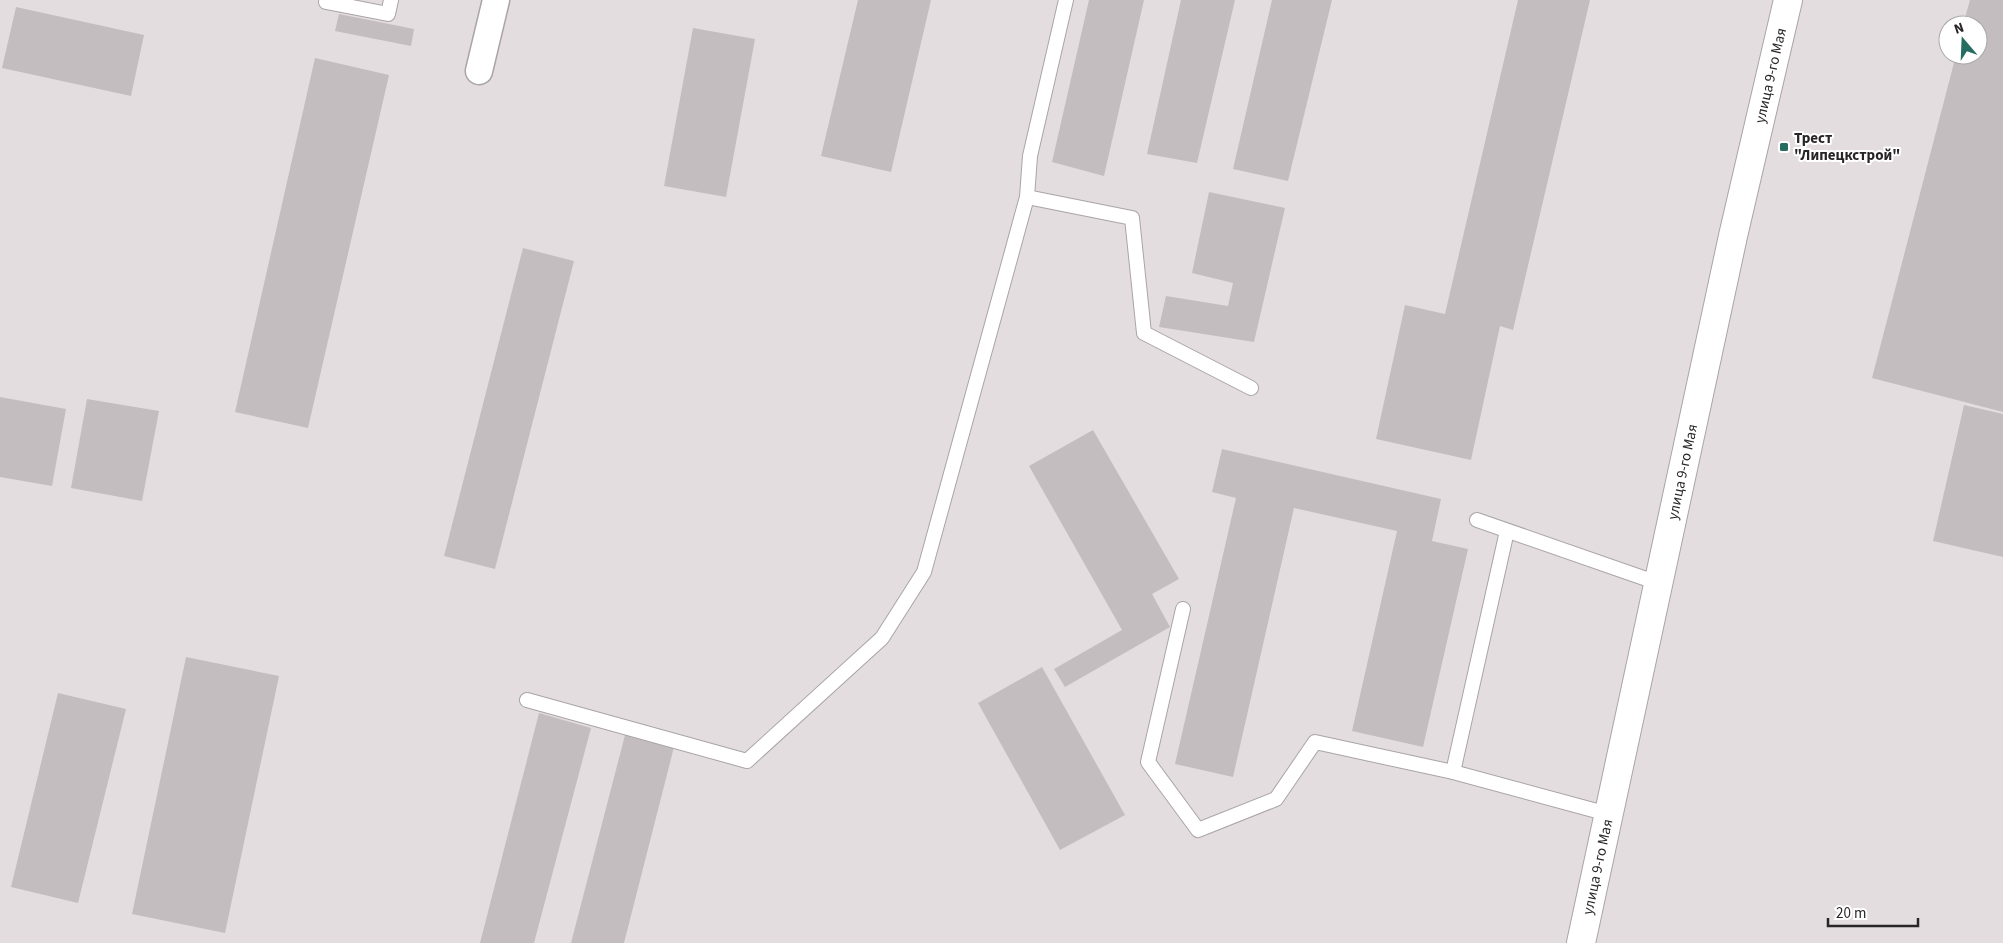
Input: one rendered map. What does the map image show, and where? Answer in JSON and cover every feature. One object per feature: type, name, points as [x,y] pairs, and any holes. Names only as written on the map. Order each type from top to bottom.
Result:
[{"type":"main road","name":"улица 9-го Мая","points":[[1580,943],[1733,236],[1788,0]]},
{"type":"street","points":[[479,71],[496,0]]},
{"type":"lane","points":[[323,1],[388,14],[391,0]]},
{"type":"lane","points":[[527,700],[747,760],[882,638],[924,572],[1027,197],[1030,156],[1066,0]]},
{"type":"lane","points":[[1027,197],[1132,218],[1144,333],[1251,388]]},
{"type":"lane","points":[[1477,520],[1658,583]]},
{"type":"lane","points":[[1453,772],[1507,531]]},
{"type":"lane","points":[[1182,610],[1148,762],[1198,830],[1276,799],[1315,742],[1453,772],[1608,814]]},
{"type":"building","points":[[858,0],[931,0],[891,172],[821,156]]},
{"type":"building","points":[[1089,0],[1144,0],[1104,176],[1052,162]]},
{"type":"building","points":[[1181,0],[1235,0],[1197,163],[1147,154]]},
{"type":"building","points":[[1272,0],[1332,0],[1288,181],[1233,169]]},
{"type":"building","points":[[1518,0],[1590,0],[1513,330],[1500,326],[1471,460],[1376,439],[1405,305],[1445,314]]},
{"type":"building","points":[[1970,0],[2003,0],[2003,412],[1872,378],[1953,65],[1988,65],[1988,15],[1966,15]]},
{"type":"building","points":[[16,7],[144,35],[131,96],[2,68]]},
{"type":"building","points":[[339,14],[414,29],[411,46],[335,31]]},
{"type":"building","points":[[693,28],[755,39],[726,197],[664,186]]},
{"type":"building","points":[[315,58],[389,75],[308,428],[235,412]]},
{"type":"building","points":[[1209,192],[1285,208],[1254,342],[1159,327],[1166,296],[1228,306],[1233,283],[1192,273]]},
{"type":"building","points":[[523,248],[574,261],[495,569],[444,556]]},
{"type":"building","points":[[0,397],[66,409],[52,486],[0,477]]},
{"type":"building","points":[[87,399],[159,411],[142,501],[71,488]]},
{"type":"building","points":[[1964,405],[2003,414],[2003,557],[1933,541]]},
{"type":"building","points":[[1093,430],[1179,579],[1152,594],[1170,627],[1065,687],[1054,669],[1122,630],[1029,466]]},
{"type":"building","points":[[1222,449],[1441,499],[1432,541],[1468,549],[1423,747],[1352,731],[1397,531],[1294,508],[1233,777],[1175,764],[1236,498],[1212,492]]},
{"type":"building","points":[[186,657],[279,676],[225,933],[132,914]]},
{"type":"building","points":[[1042,667],[1125,815],[1060,850],[978,703]]},
{"type":"building","points":[[58,693],[126,709],[78,903],[11,887]]},
{"type":"building","points":[[539,713],[591,728],[534,943],[480,943]]},
{"type":"building","points":[[625,735],[674,747],[624,943],[571,943]]},
{"type":"place","name":"Трест \"Липецкстрой\"","points":[[1784,147]]}]
